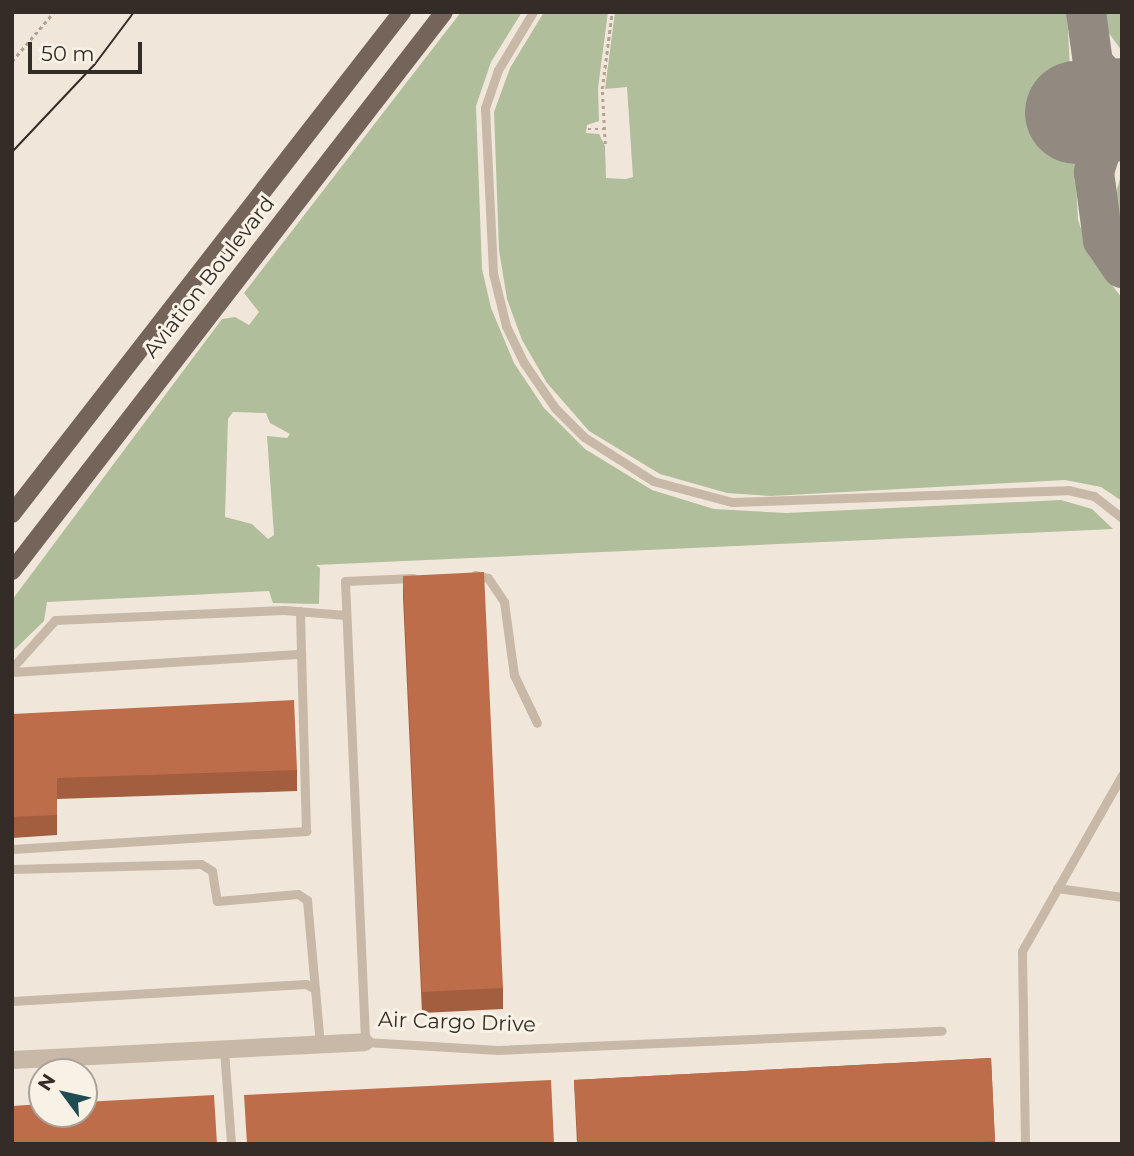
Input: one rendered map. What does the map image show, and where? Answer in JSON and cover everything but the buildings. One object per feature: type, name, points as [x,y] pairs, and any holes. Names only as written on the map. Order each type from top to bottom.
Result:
[{"type":"main road","name":"Aviation Boulevard","points":[[12,514],[402,12]]},
{"type":"main road","name":"Aviation Boulevard","points":[[12,571],[444,12]]},
{"type":"street","name":"Air Cargo Drive","points":[[12,1060],[365,1042]]},
{"type":"lane","points":[[533,12],[498,70],[485,108],[492,273],[506,326],[524,363],[555,408],[590,442],[653,481],[732,502],[1068,490],[1094,496],[1122,518]]},
{"type":"lane","points":[[464,575],[488,578],[504,602],[514,675],[537,723]]},
{"type":"lane","points":[[365,1042],[345,581],[422,577]]},
{"type":"lane","points":[[12,670],[55,620],[300,611],[346,615]]},
{"type":"lane","points":[[12,849],[306,831],[300,611]]},
{"type":"lane","points":[[12,670],[301,654]]},
{"type":"lane","points":[[1025,1144],[1020,962],[1057,888],[1122,775]]},
{"type":"lane","points":[[12,869],[191,863],[212,871],[217,901],[298,894],[307,900],[320,1045]]},
{"type":"lane","points":[[1057,888],[1122,897]]},
{"type":"lane","points":[[12,1001],[306,984],[315,989]]},
{"type":"lane","name":"Air Cargo Drive","points":[[365,1042],[450,1043],[498,1050],[942,1031]]},
{"type":"lane","points":[[224,1050],[232,1144]]},
{"type":"path","points":[[12,61],[54,12]]},
{"type":"path","points":[[605,144],[602,83],[611,12]]},
{"type":"path","points":[[587,129],[604,129]]},
{"type":"green space","points":[[461,12],[522,12],[491,62],[476,106],[482,269],[491,308],[514,363],[544,408],[585,449],[652,490],[714,509],[786,513],[1061,500],[1092,509],[1113,529],[316,565],[320,568],[319,604],[273,603],[269,591],[47,602],[44,621],[12,652],[12,600],[222,319],[235,317],[249,325],[259,312],[244,293]],"holes":[[[233,412],[266,413],[270,423],[290,434],[287,438],[267,436],[274,535],[268,539],[252,524],[225,517],[228,419]]]},
{"type":"green space","points":[[544,12],[608,12],[598,88],[599,121],[587,125],[586,133],[599,134],[605,146],[606,178],[626,179],[633,177],[627,87],[605,89],[615,12],[1067,12],[1078,220],[1092,259],[1122,298],[1122,501],[1101,487],[1065,480],[771,496],[727,493],[660,474],[589,431],[547,383],[522,340],[507,299],[499,250],[494,112],[510,68]]},
{"type":"green space","points":[[1103,12],[1122,12],[1122,51],[1108,32]]},
{"type":"green space","points":[[1122,171],[1122,240],[1112,208]]},
{"type":"taxiway","points":[[1086,12],[1093,63],[1122,96]]},
{"type":"taxiway","points":[[1122,122],[1104,141],[1094,172],[1103,240],[1122,268]]},
{"type":"runway","points":[[1076,112],[1122,109]]},
{"type":"tram line","points":[[12,152],[95,64],[134,12]]}]
